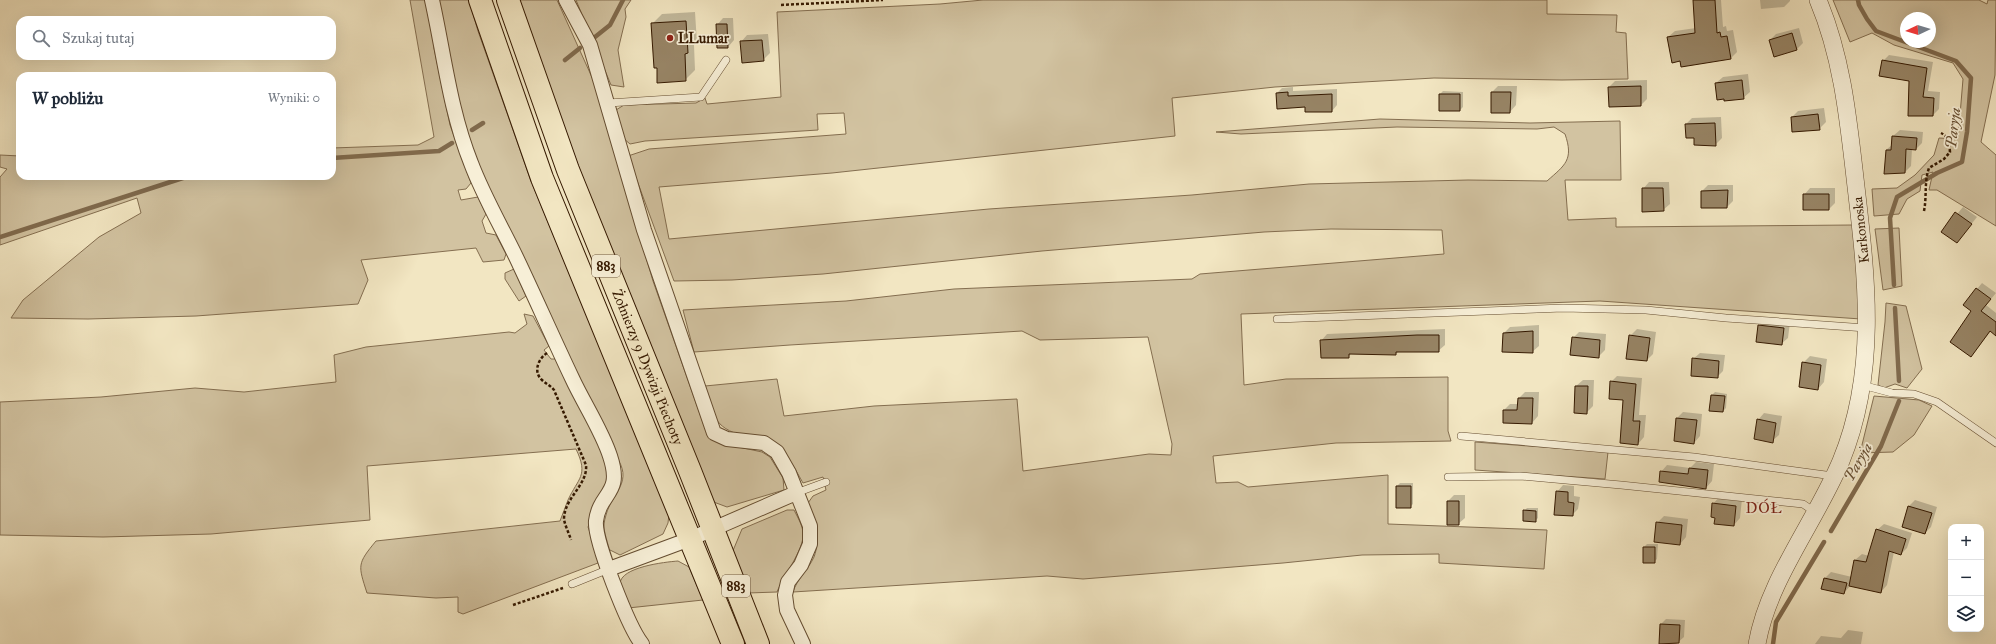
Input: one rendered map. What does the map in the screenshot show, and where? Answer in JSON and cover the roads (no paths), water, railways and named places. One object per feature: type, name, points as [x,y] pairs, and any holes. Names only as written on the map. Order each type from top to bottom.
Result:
[{"type":"highway","name":"Żołnierzy 9 Dywizji Piechoty","points":[[480,0],[542,178],[733,644]]},
{"type":"highway","name":"Żołnierzy 9 Dywizji Piechoty","points":[[508,0],[568,170],[713,528],[758,644]]},
{"type":"street","points":[[432,0],[456,118],[471,164],[609,453],[614,468],[614,484],[598,511],[596,522],[597,535],[634,635],[642,644]]},
{"type":"street","points":[[566,0],[590,46],[608,103],[644,230],[714,433],[727,439],[764,442],[777,452],[789,473],[810,526],[810,544],[801,565],[788,582],[785,595],[787,610],[803,644]]},
{"type":"street","name":"Karkonoska","points":[[1757,644],[1763,617],[1775,588],[1816,512],[1841,461],[1850,434],[1862,385],[1868,328],[1865,257],[1846,101],[1837,54],[1828,24],[1818,0]]},
{"type":"street","points":[[609,569],[690,539],[796,493]]},
{"type":"lane","points":[[608,103],[701,97],[726,60]]},
{"type":"lane","points":[[1277,319],[1563,308],[1646,310],[1726,318],[1868,328]]},
{"type":"lane","points":[[1862,385],[1892,393],[1914,394],[1937,402],[1996,443]]},
{"type":"lane","points":[[1461,436],[1694,457],[1833,476]]},
{"type":"lane","points":[[1448,477],[1520,476],[1621,485],[1803,504],[1816,512]]},
{"type":"lane","points":[[796,493],[826,482]]},
{"type":"lane","points":[[572,584],[609,569]]},
{"type":"waterway","points":[[595,37],[610,25],[623,0]]},
{"type":"waterway","name":"Paryja","points":[[1858,0],[1859,5],[1867,19],[1876,31],[1956,61],[1971,78],[1967,132],[1962,162],[1937,173],[1897,197],[1890,218],[1894,285]]},
{"type":"waterway","points":[[565,60],[580,48]]},
{"type":"waterway","points":[[472,130],[483,123]]},
{"type":"waterway","points":[[336,158],[439,151],[452,143]]},
{"type":"waterway","points":[[0,237],[177,180]]},
{"type":"waterway","name":"Paryja","points":[[1895,308],[1899,381]]},
{"type":"waterway","name":"Paryja","points":[[1831,531],[1881,446],[1899,401]]},
{"type":"waterway","name":"Paryja","points":[[1773,644],[1776,622],[1824,542]]},
{"type":"place","name":"LLumar","points":[[670,38]]},
{"type":"district","name":"DÓŁ","points":[[1764,508]]}]
